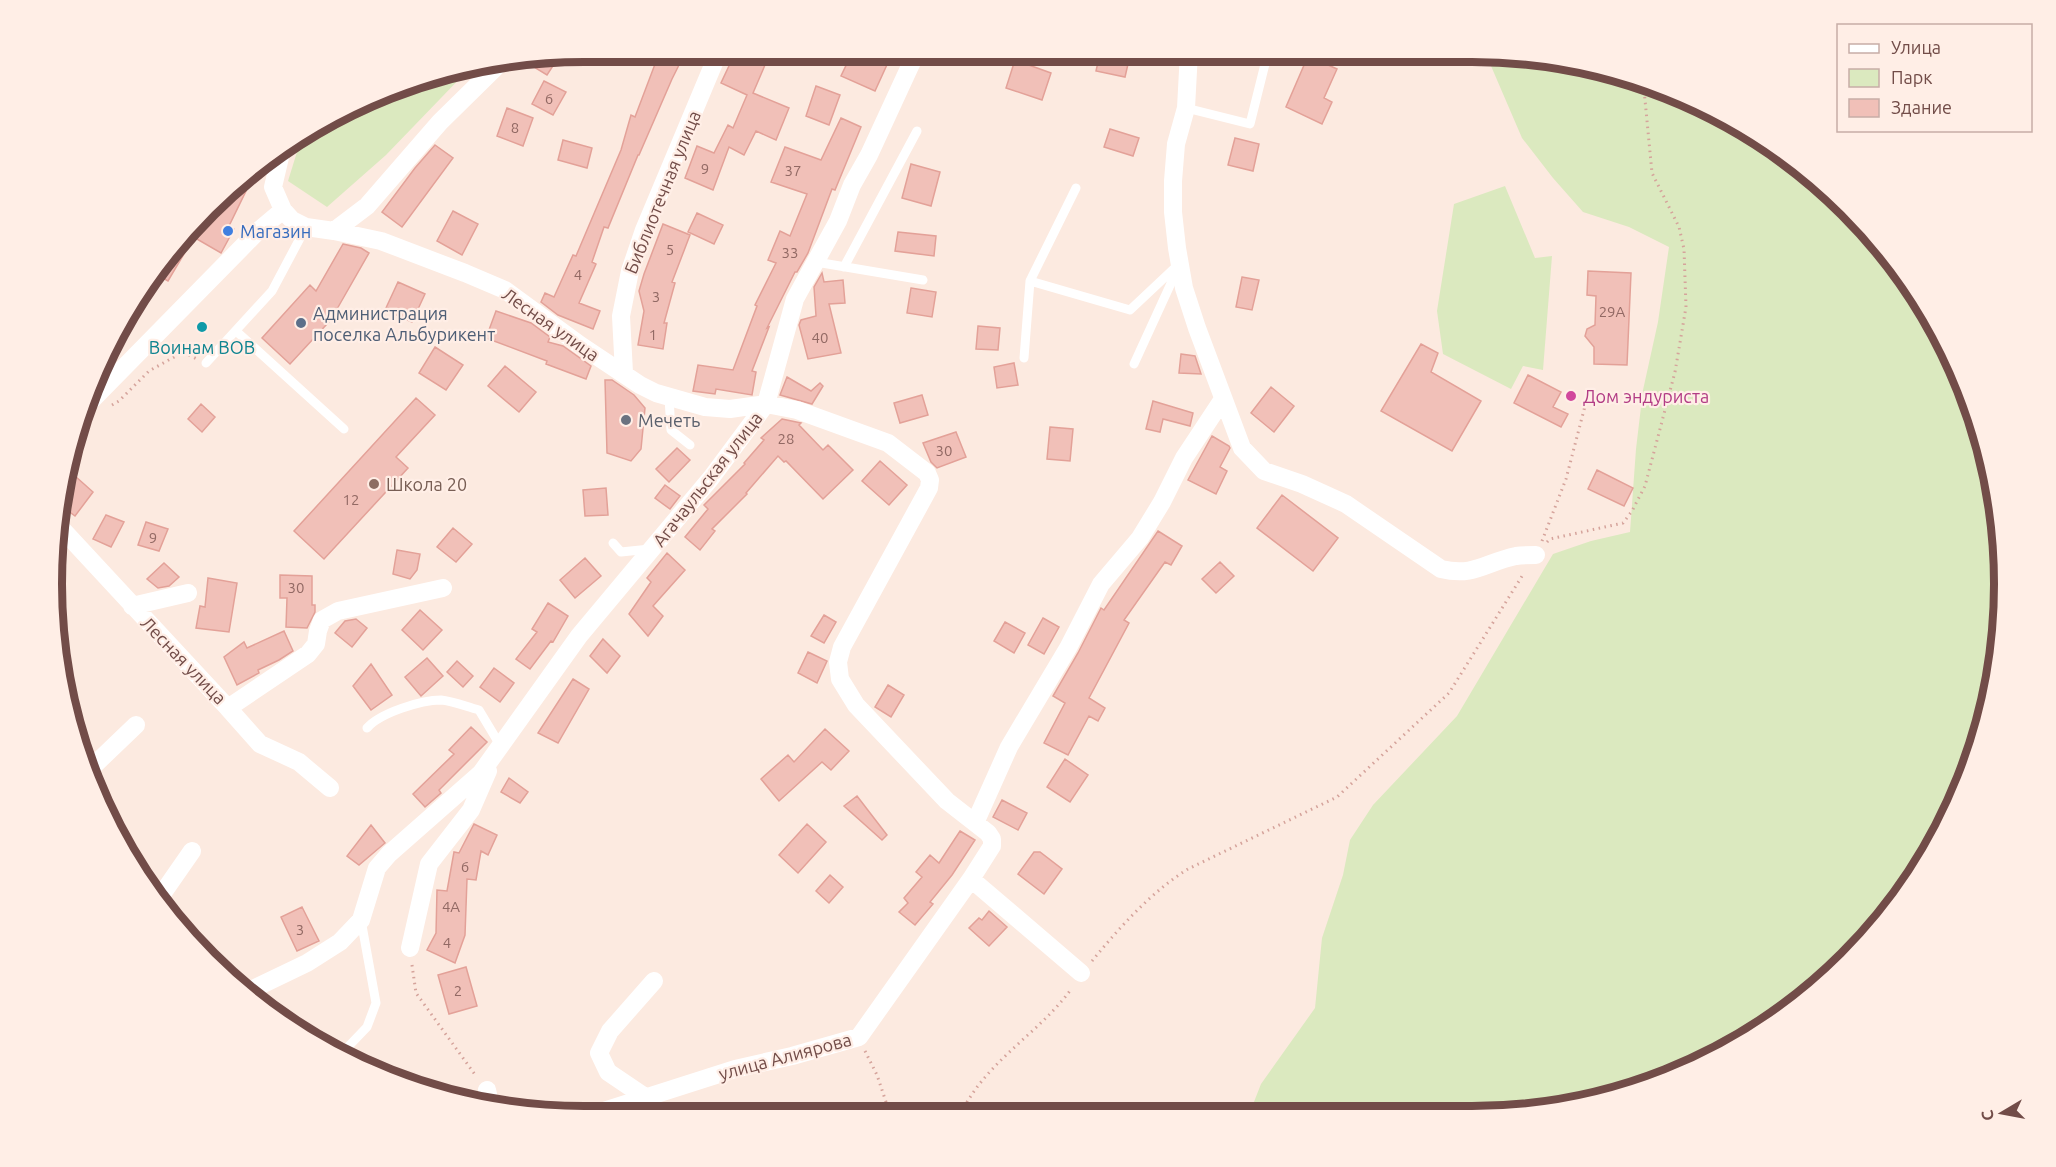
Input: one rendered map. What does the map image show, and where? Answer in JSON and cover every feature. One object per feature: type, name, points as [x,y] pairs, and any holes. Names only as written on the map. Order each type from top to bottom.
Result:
[{"type":"street","name":"Библиотечная улица","points":[[624,373],[621,316],[630,272],[647,221],[714,62]]},
{"type":"street","name":"Агачаульская улица","points":[[254,988],[307,963],[340,942],[361,920],[376,868],[481,773],[579,636],[711,478],[766,404],[795,299],[838,221],[852,185],[869,155],[912,62]]},
{"type":"street","points":[[1188,62],[1185,108],[1176,144],[1173,181],[1173,212],[1180,264],[1184,288],[1197,328],[1242,448],[1264,471],[1302,484],[1346,504],[1441,568],[1455,572],[1472,571],[1517,556],[1536,555]]},
{"type":"street","points":[[334,231],[367,206],[440,122],[493,70]]},
{"type":"street","points":[[97,395],[257,232],[283,210],[273,187],[280,159]]},
{"type":"street","name":"Лесная улица","points":[[283,210],[292,220],[306,227],[381,241],[505,290],[580,345],[640,385],[669,398],[705,407],[730,409],[766,404],[797,410],[888,442],[927,473],[930,480],[929,488],[842,647],[838,662],[840,679],[856,705],[906,759],[947,801],[988,833],[992,839],[992,846]]},
{"type":"street","points":[[975,823],[1009,747],[1068,648],[1101,584],[1140,538],[1162,502],[1184,458],[1223,399]]},
{"type":"street","name":"Лесная улица","points":[[64,533],[228,708],[308,654],[316,644],[322,620],[338,611],[443,588]]},
{"type":"street","points":[[132,606],[188,593]]},
{"type":"street","points":[[228,708],[260,744],[299,762],[330,788]]},
{"type":"street","points":[[94,765],[136,725]]},
{"type":"street","name":"Агачаульская улица","points":[[410,948],[429,864],[471,810],[500,745]]},
{"type":"street","name":"улица Алиярова","points":[[628,1106],[645,1097],[735,1069],[859,1037],[992,846]]},
{"type":"street","points":[[163,893],[192,851]]},
{"type":"street","points":[[971,879],[1082,973]]},
{"type":"street","points":[[645,1097],[608,1072],[599,1053],[610,1032],[654,981]]},
{"type":"lane","points":[[1185,108],[1250,124],[1266,62]]},
{"type":"lane","points":[[844,267],[917,132]]},
{"type":"lane","points":[[1024,358],[1030,281],[1076,188]]},
{"type":"lane","points":[[206,363],[272,291],[306,227]]},
{"type":"lane","points":[[816,262],[923,280]]},
{"type":"lane","points":[[1030,281],[1130,310],[1180,264]]},
{"type":"lane","points":[[1134,364],[1180,264]]},
{"type":"lane","points":[[236,332],[344,429]]},
{"type":"lane","points":[[669,398],[671,430],[690,445]]},
{"type":"lane","points":[[613,543],[621,552],[652,549]]},
{"type":"lane","points":[[367,728],[371,723],[397,709],[441,700],[479,710],[500,745]]},
{"type":"lane","points":[[346,1049],[367,1027],[376,1003],[361,920]]},
{"type":"path","points":[[966,1106],[995,1064],[1063,1001],[1109,940],[1159,889],[1188,869],[1337,797],[1433,710],[1449,693],[1536,555],[1550,539],[1623,523],[1632,511],[1645,486],[1675,372],[1686,307],[1684,249],[1679,227],[1652,173],[1644,91]]},
{"type":"path","points":[[110,406],[119,401],[149,371],[183,352],[206,363]]},
{"type":"path","points":[[1536,555],[1566,479],[1585,406]]},
{"type":"path","points":[[410,948],[416,993],[487,1096]]},
{"type":"path","points":[[859,1037],[877,1075],[887,1106]]},
{"type":"green space","points":[[1490,63],[1541,66],[1608,79],[1640,89],[1703,115],[1763,149],[1817,191],[1842,214],[1887,266],[1925,323],[1955,384],[1977,448],[1984,482],[1993,549],[1993,618],[1990,652],[1977,719],[1955,783],[1941,814],[1907,874],[1887,901],[1842,953],[1817,976],[1763,1018],[1734,1036],[1672,1066],[1640,1078],[1608,1088],[1541,1101],[1472,1106],[1252,1106],[1261,1084],[1315,1008],[1322,938],[1343,875],[1350,840],[1373,805],[1457,716],[1553,554],[1591,541],[1630,532],[1643,390],[1658,322],[1669,247],[1629,227],[1583,212],[1522,138]]},
{"type":"green space","points":[[462,76],[386,155],[327,207],[288,181],[299,145],[322,131],[384,101]]},
{"type":"green space","points":[[1505,186],[1535,258],[1552,256],[1543,370],[1523,366],[1511,389],[1443,354],[1437,311],[1454,204]]},
{"type":"building","points":[[656,62],[680,62],[608,228],[604,227],[592,262],[596,264],[579,303],[600,311],[593,329],[558,315],[541,302],[545,293],[554,297],[573,255],[576,256],[621,150],[631,115],[635,117]]},
{"type":"building","points":[[731,62],[758,62],[765,65],[753,93],[789,108],[776,140],[756,131],[744,155],[729,147],[713,190],[685,178],[697,146],[714,153],[728,125],[733,128],[747,95],[721,83]]},
{"type":"building","points":[[848,62],[888,62],[875,91],[841,76]]},
{"type":"building","points":[[1014,62],[1051,73],[1042,100],[1006,88]]},
{"type":"building","points":[[1098,62],[1128,64],[1125,77],[1096,71]]},
{"type":"building","points":[[1305,62],[1321,62],[1337,69],[1324,98],[1332,102],[1322,124],[1286,107]]},
{"type":"building","points":[[555,63],[547,75],[530,65]]},
{"type":"building","points":[[544,81],[566,92],[553,115],[532,104]]},
{"type":"building","points":[[816,86],[840,95],[829,125],[806,116]]},
{"type":"building","points":[[507,108],[533,118],[523,146],[497,136]]},
{"type":"building","points":[[841,118],[861,127],[835,190],[832,189],[808,253],[795,272],[767,328],[769,327],[752,371],[756,372],[752,395],[716,389],[715,394],[693,391],[698,365],[733,370],[757,306],[755,305],[776,263],[768,260],[780,231],[790,236],[807,194],[771,182],[785,147],[821,160]]},
{"type":"building","points":[[1110,129],[1139,138],[1133,156],[1104,147]]},
{"type":"building","points":[[1235,138],[1259,144],[1253,171],[1228,165]]},
{"type":"building","points":[[563,140],[592,148],[587,168],[558,160]]},
{"type":"building","points":[[435,145],[453,158],[402,227],[382,212]]},
{"type":"building","points":[[911,164],[940,172],[931,206],[902,198]]},
{"type":"building","points":[[242,189],[246,191],[229,226],[234,229],[221,253],[193,237]]},
{"type":"building","points":[[453,211],[478,224],[462,255],[437,241]]},
{"type":"building","points":[[697,213],[723,225],[714,244],[688,232]]},
{"type":"building","points":[[663,224],[690,235],[672,282],[675,283],[664,323],[667,323],[663,349],[638,345],[644,311],[639,291]]},
{"type":"building","points":[[898,232],[936,236],[934,256],[895,251]]},
{"type":"building","points":[[189,241],[191,242],[168,281],[161,277]]},
{"type":"building","points":[[343,244],[361,248],[369,253],[337,309],[339,311],[290,364],[262,338],[310,285],[316,291]]},
{"type":"building","points":[[1588,271],[1631,273],[1627,365],[1594,364],[1594,347],[1585,336],[1587,329],[1595,325],[1596,296],[1587,295]]},
{"type":"building","points":[[822,273],[824,282],[843,280],[845,303],[829,304],[841,353],[808,359],[799,325],[801,320],[816,316],[814,287]]},
{"type":"building","points":[[1242,277],[1259,280],[1252,310],[1236,307]]},
{"type":"building","points":[[398,282],[425,294],[412,322],[385,310]]},
{"type":"building","points":[[911,288],[936,292],[932,317],[907,313]]},
{"type":"building","points":[[496,311],[531,323],[550,337],[548,342],[563,346],[591,366],[586,379],[546,364],[547,361],[486,338]]},
{"type":"building","points":[[978,326],[1000,328],[998,350],[976,349]]},
{"type":"building","points":[[1421,344],[1438,353],[1431,372],[1481,401],[1452,451],[1381,411]]},
{"type":"building","points":[[435,347],[463,365],[446,390],[419,373]]},
{"type":"building","points":[[1181,354],[1195,356],[1201,374],[1179,373]]},
{"type":"building","points":[[1014,363],[1018,385],[997,388],[994,367]]},
{"type":"building","points":[[505,366],[536,392],[519,412],[488,386]]},
{"type":"building","points":[[1528,375],[1561,392],[1553,407],[1568,414],[1561,427],[1514,403]]},
{"type":"building","points":[[787,377],[811,391],[820,383],[823,386],[812,404],[780,395]]},
{"type":"building","points":[[605,380],[612,380],[634,395],[645,408],[641,449],[631,461],[607,453]]},
{"type":"building","points":[[1271,387],[1294,406],[1274,432],[1251,413]]},
{"type":"building","points":[[922,395],[928,415],[900,423],[894,403]]},
{"type":"building","points":[[416,398],[435,415],[396,457],[408,468],[324,559],[294,531]]},
{"type":"building","points":[[1153,401],[1193,413],[1190,426],[1163,419],[1160,432],[1146,429]]},
{"type":"building","points":[[201,404],[215,417],[202,432],[188,419]]},
{"type":"building","points":[[782,419],[801,423],[799,425],[823,450],[828,445],[853,470],[823,499],[786,461],[784,462],[778,456],[747,494],[712,529],[715,531],[700,550],[685,537],[708,509],[704,505],[745,464],[764,440],[761,438]]},
{"type":"building","points":[[1050,427],[1073,429],[1070,461],[1047,459]]},
{"type":"building","points":[[956,432],[966,457],[937,468],[931,462],[923,443]]},
{"type":"building","points":[[1212,436],[1230,448],[1220,467],[1227,471],[1216,494],[1188,480]]},
{"type":"building","points":[[677,448],[690,460],[669,482],[656,469]]},
{"type":"building","points":[[880,461],[907,485],[889,505],[862,481]]},
{"type":"building","points":[[1597,470],[1633,488],[1624,506],[1588,489]]},
{"type":"building","points":[[75,476],[93,492],[75,516],[67,510]]},
{"type":"building","points":[[665,485],[680,496],[670,509],[655,498]]},
{"type":"building","points":[[606,488],[608,515],[585,516],[583,490]]},
{"type":"building","points":[[1282,495],[1338,538],[1313,571],[1257,528]]},
{"type":"building","points":[[106,515],[124,522],[111,547],[93,539]]},
{"type":"building","points":[[146,522],[168,529],[159,551],[138,545]]},
{"type":"building","points":[[453,528],[472,544],[456,562],[437,547]]},
{"type":"building","points":[[1158,531],[1182,546],[1171,565],[1165,562],[1124,620],[1129,623],[1089,698],[1105,708],[1098,721],[1089,716],[1068,755],[1044,743],[1065,703],[1053,696],[1101,608],[1104,610]]},
{"type":"building","points":[[397,550],[420,554],[417,570],[410,579],[393,574]]},
{"type":"building","points":[[667,553],[685,570],[653,606],[663,616],[648,636],[629,614],[651,582],[647,578]]},
{"type":"building","points":[[585,558],[601,576],[575,598],[560,580]]},
{"type":"building","points":[[1220,562],[1234,576],[1216,593],[1202,579]]},
{"type":"building","points":[[164,563],[179,577],[169,586],[158,588],[147,579]]},
{"type":"building","points":[[280,575],[312,576],[312,605],[315,605],[315,612],[307,628],[286,627],[287,598],[280,598]]},
{"type":"building","points":[[208,578],[237,583],[229,632],[196,628],[200,606],[205,607]]},
{"type":"building","points":[[548,603],[568,616],[553,642],[551,641],[530,669],[516,659],[537,632],[532,629]]},
{"type":"building","points":[[420,610],[442,630],[423,650],[402,630]]},
{"type":"building","points":[[824,615],[836,622],[824,643],[811,636]]},
{"type":"building","points":[[1043,618],[1059,627],[1044,654],[1028,645]]},
{"type":"building","points":[[356,619],[367,628],[352,647],[335,633],[345,621]]},
{"type":"building","points":[[1005,622],[1025,633],[1014,653],[994,641]]},
{"type":"building","points":[[284,631],[293,651],[258,670],[259,673],[237,685],[224,657],[244,642],[247,648]]},
{"type":"building","points":[[603,639],[620,656],[607,673],[590,656]]},
{"type":"building","points":[[808,652],[827,661],[817,683],[798,673]]},
{"type":"building","points":[[427,658],[443,676],[421,696],[405,677]]},
{"type":"building","points":[[457,661],[473,676],[463,687],[447,672]]},
{"type":"building","points":[[371,664],[392,695],[371,710],[353,686]]},
{"type":"building","points":[[494,668],[514,683],[500,702],[480,687]]},
{"type":"building","points":[[573,679],[589,689],[558,743],[538,733]]},
{"type":"building","points":[[888,685],[904,695],[891,717],[875,707]]},
{"type":"building","points":[[471,727],[487,742],[439,790],[441,793],[425,807],[413,794],[454,754],[449,750]]},
{"type":"building","points":[[825,729],[849,751],[831,770],[822,762],[779,801],[761,779],[788,755],[794,762]]},
{"type":"building","points":[[1065,759],[1088,775],[1070,802],[1047,787]]},
{"type":"building","points":[[509,778],[528,792],[520,803],[501,792]]},
{"type":"building","points":[[857,796],[887,835],[882,840],[844,806]]},
{"type":"building","points":[[1002,800],[1027,813],[1018,830],[993,817]]},
{"type":"building","points":[[474,824],[497,835],[488,855],[481,851],[476,880],[467,879],[465,935],[455,963],[427,950],[436,933],[437,890],[447,891],[454,852],[459,853]]},
{"type":"building","points":[[807,824],[826,842],[798,873],[779,855]]},
{"type":"building","points":[[371,825],[385,843],[359,865],[347,856]]},
{"type":"building","points":[[960,831],[975,840],[952,875],[930,902],[933,904],[915,925],[899,912],[908,903],[904,898],[922,877],[916,872],[930,855],[939,863]]},
{"type":"building","points":[[1034,852],[1040,852],[1062,869],[1044,894],[1018,874]]},
{"type":"building","points":[[830,875],[843,887],[829,903],[816,891]]},
{"type":"building","points":[[302,907],[319,941],[297,951],[281,917]]},
{"type":"building","points":[[989,911],[1007,927],[989,946],[969,928],[979,918],[982,920]]},
{"type":"building","points":[[466,967],[477,1006],[449,1014],[438,975]]},
{"type":"place","name":"Магазин","points":[[228,231]]},
{"type":"place","name":"Администрация поселка Альбурикент","points":[[301,323]]},
{"type":"place","name":"Воинам ВОВ","points":[[202,327]]},
{"type":"place","name":"Дом эндуриста","points":[[1571,396]]},
{"type":"place","name":"Мечеть","points":[[626,420]]},
{"type":"place","name":"Школа 20","points":[[374,484]]}]
